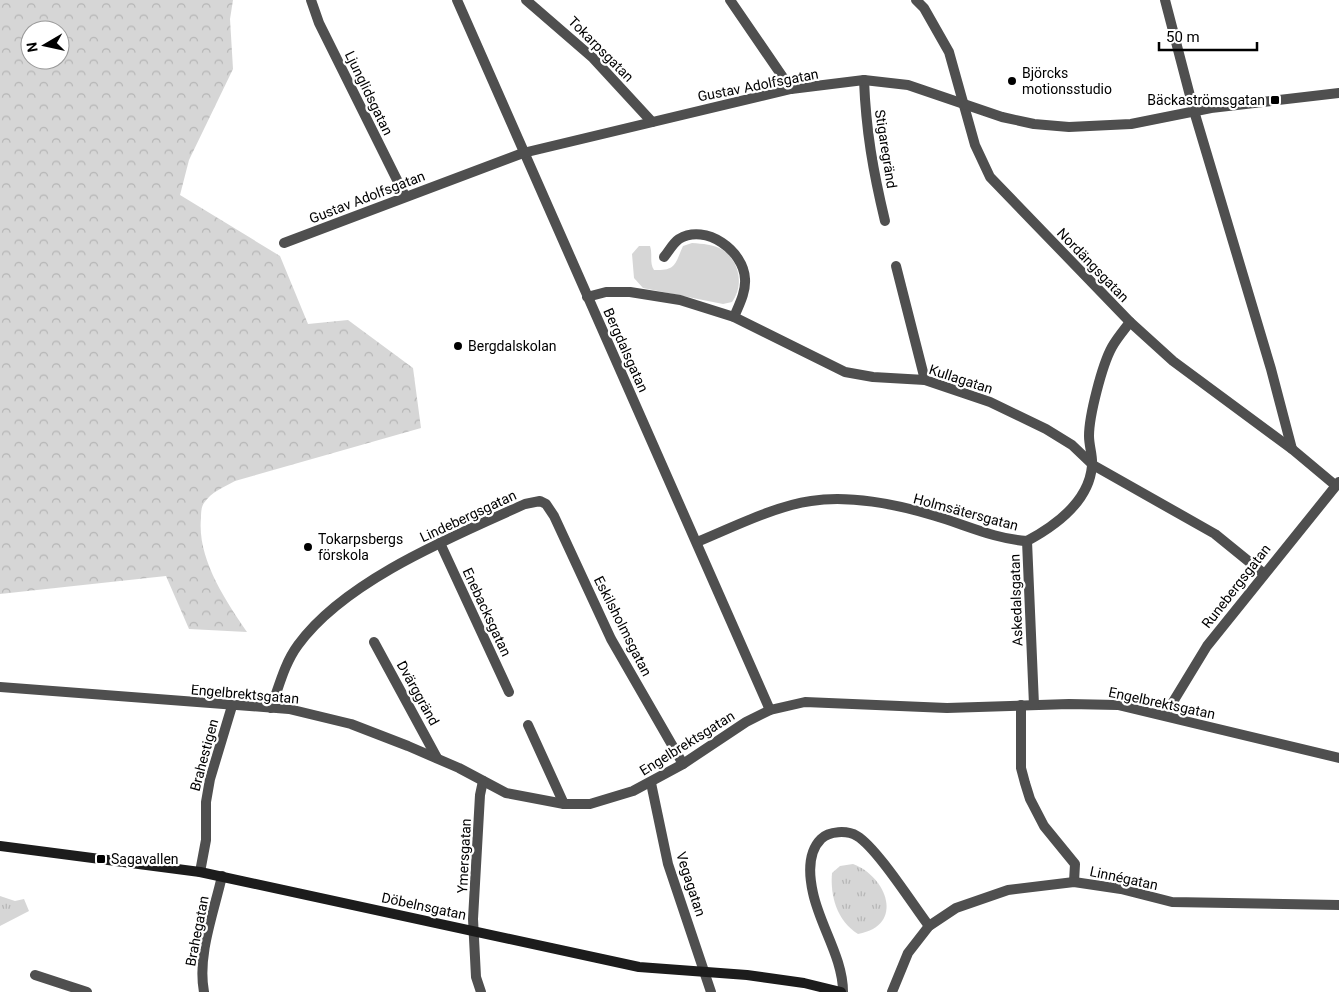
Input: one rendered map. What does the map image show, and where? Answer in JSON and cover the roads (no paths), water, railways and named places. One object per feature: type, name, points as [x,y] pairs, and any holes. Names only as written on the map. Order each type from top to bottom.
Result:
[{"type":"street","name":"Ljunglidsgatan","points":[[311,0],[320,23],[405,196]]},
{"type":"street","name":"Bergdalsgatan","points":[[457,0],[770,710]]},
{"type":"street","name":"Tokarpsgatan","points":[[526,0],[593,58],[652,122]]},
{"type":"street","points":[[730,0],[791,89]]},
{"type":"street","name":"Nordängsgatan","points":[[916,0],[924,8],[949,52],[974,145],[990,177],[1130,322],[1173,361],[1337,484]]},
{"type":"street","points":[[1166,0],[1194,111],[1271,369],[1292,449]]},
{"type":"street","name":"Gustav Adolfsgatan","points":[[284,243],[523,153],[791,89],[864,80],[908,85],[1010,119],[1034,124],[1069,127],[1131,124],[1194,111],[1339,93]]},
{"type":"street","name":"Stigaregränd","points":[[864,80],[866,126],[871,164],[885,221]]},
{"type":"street","points":[[664,257],[680,239],[690,236],[705,236],[720,241],[727,246],[735,255],[745,278],[744,291],[734,317]]},
{"type":"street","points":[[896,266],[925,380]]},
{"type":"street","name":"Kullagatan","points":[[587,297],[606,292],[635,293],[680,300],[734,317],[845,372],[873,377],[925,380],[990,402],[1072,445],[1093,465],[1215,534],[1263,574]]},
{"type":"street","name":"Askedalsgatan","points":[[1034,705],[1027,541],[1051,528],[1072,508],[1089,484],[1093,465],[1089,435],[1100,379],[1112,348],[1130,322]]},
{"type":"street","name":"Runebergsgatan","points":[[1165,715],[1207,646],[1337,484]]},
{"type":"street","name":"Holmsätersgatan","points":[[697,542],[764,515],[811,501],[852,499],[930,514],[1006,540],[1027,541]]},
{"type":"street","name":"Lindebergsgatan","points":[[271,708],[286,666],[298,645],[327,615],[368,584],[440,543],[525,504],[540,501]]},
{"type":"street","name":"Eskilsholmsgatan","points":[[540,501],[546,504],[554,516],[611,639],[683,764]]},
{"type":"street","name":"Enebacksgatan","points":[[440,543],[509,692]]},
{"type":"street","name":"Dvärggränd","points":[[374,642],[438,758]]},
{"type":"street","name":"Engelbrektsgatan","points":[[0,687],[289,709],[351,724],[438,758],[506,793],[564,804],[590,804],[610,799],[651,782],[683,764],[746,722],[770,710],[805,702],[937,708],[1099,704],[1165,715],[1339,758]]},
{"type":"street","points":[[1021,705],[1021,768],[1025,783],[1044,826],[1074,864],[1074,882]]},
{"type":"street","name":"Brahestigen","points":[[200,872],[206,840],[206,802],[210,779],[232,706]]},
{"type":"street","points":[[528,726],[564,804]]},
{"type":"street","name":"Ymersgatan","points":[[481,992],[476,977],[474,930],[480,795],[484,781]]},
{"type":"street","name":"Vegagatan","points":[[651,782],[668,864],[711,992]]},
{"type":"street","points":[[842,992],[841,976],[813,893],[810,861],[814,847],[824,836],[844,832],[857,836],[890,872],[929,926]]},
{"type":"street","name":"Döbelnsgatan","points":[[0,846],[222,876],[639,967],[747,975],[806,988],[842,992]]},
{"type":"street","name":"Brahegatan","points":[[204,992],[202,981],[204,958],[222,876]]},
{"type":"street","name":"Linnégatan","points":[[892,992],[908,953],[929,926],[956,908],[995,893],[1074,882],[1112,887],[1172,902],[1339,904]]},
{"type":"street","points":[[35,975],[87,992]]},
{"type":"place","name":"Björcks motionsstudio","points":[[1012,81]]},
{"type":"place","name":"Bäckaströmsgatan","points":[[1275,100]]},
{"type":"place","name":"Bergdalskolan","points":[[458,346]]},
{"type":"place","name":"Tokarpsbergs förskola","points":[[308,547]]},
{"type":"place","name":"Sagavallen","points":[[101,859]]}]
